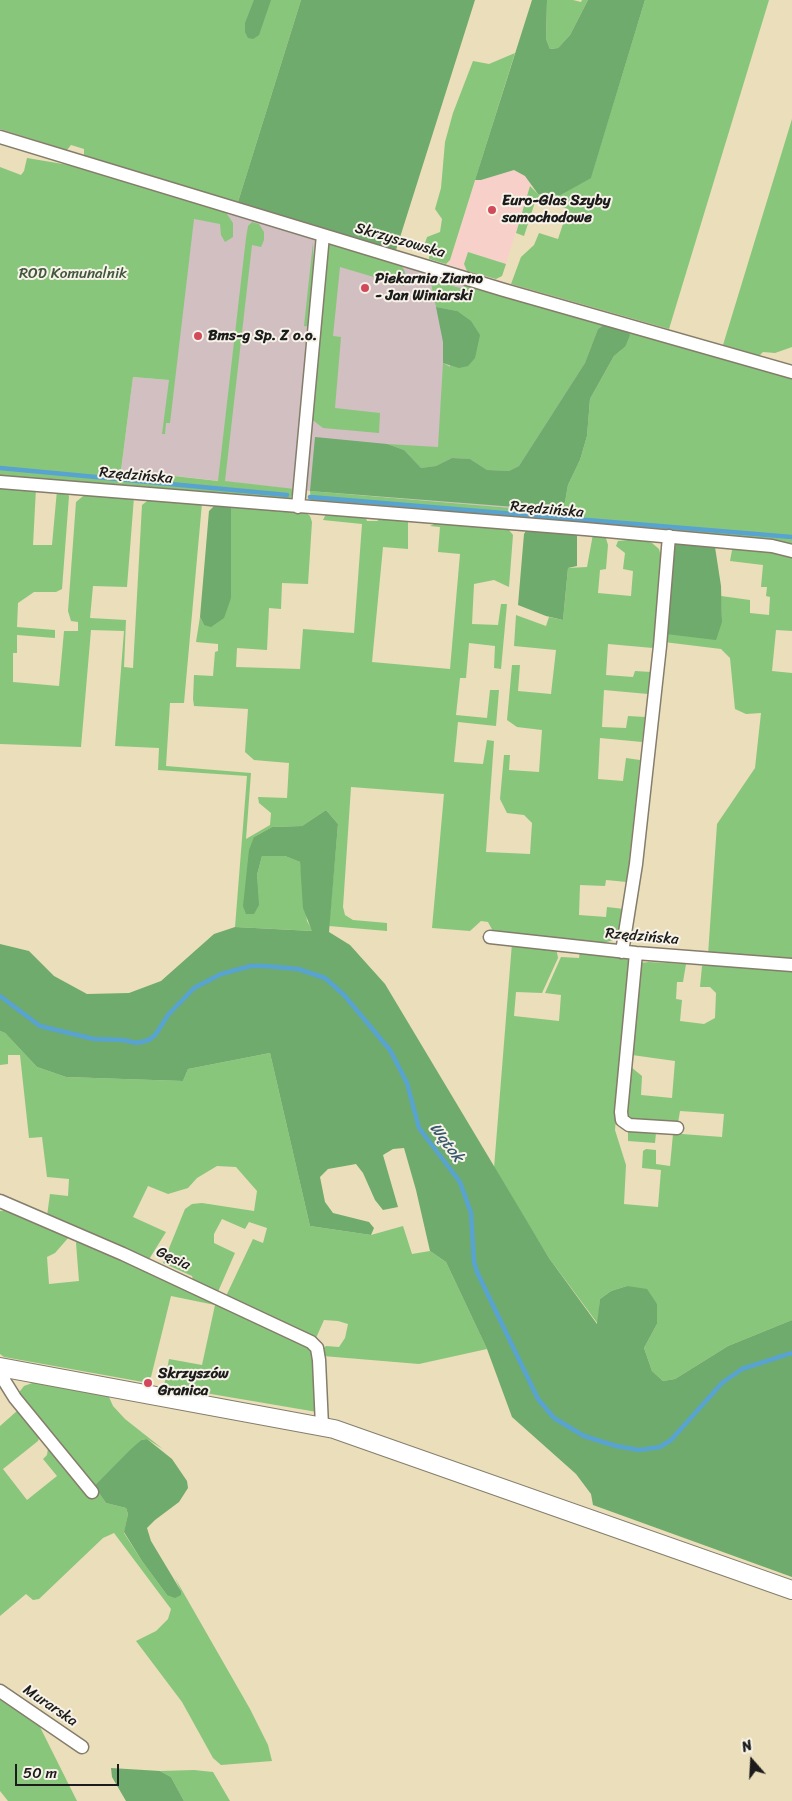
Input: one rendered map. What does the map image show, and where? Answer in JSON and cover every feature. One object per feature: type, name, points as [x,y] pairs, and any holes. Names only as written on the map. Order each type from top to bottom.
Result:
[{"type":"street","name":"Skrzyszowska","points":[[0,136],[504,290],[792,372]]},
{"type":"street","points":[[298,507],[322,235]]},
{"type":"street","name":"Rzędzińska","points":[[0,482],[669,536],[772,546],[792,551]]},
{"type":"street","points":[[622,952],[636,864],[660,646],[669,536]]},
{"type":"street","name":"Rzędzińska","points":[[490,937],[622,952],[792,965]]},
{"type":"street","points":[[636,953],[621,1104],[622,1120],[629,1125],[677,1128]]},
{"type":"street","name":"Gęsia","points":[[0,1201],[123,1254],[312,1342],[317,1348],[319,1360],[322,1426]]},
{"type":"street","points":[[92,1492],[15,1398],[4,1382],[0,1368],[322,1426],[792,1590]]},
{"type":"street","name":"Murarska","points":[[0,1691],[82,1748]]},
{"type":"shaded area","points":[[486,146],[538,162],[502,276],[496,279],[446,264],[450,260]]},
{"type":"shaded area","points":[[193,202],[621,327],[512,508],[310,491],[121,470],[133,377],[169,380]]},
{"type":"green space","points":[[0,0],[301,0],[238,202],[84,156],[84,149],[71,145],[67,150],[0,129]]},
{"type":"green space","points":[[254,0],[271,0],[259,35],[253,39],[248,38],[245,32],[245,23]]},
{"type":"green space","points":[[301,0],[475,0],[396,250],[238,202]]},
{"type":"green space","points":[[532,0],[547,0],[546,39],[550,49],[558,48],[570,35],[588,0],[645,0],[591,178],[561,195],[547,196],[538,194],[525,176],[514,170],[475,180]]},
{"type":"green space","points":[[547,0],[573,0],[581,2],[582,0],[588,0],[570,35],[558,48],[550,49],[546,39]]},
{"type":"green space","points":[[645,0],[769,0],[669,329],[511,284],[521,257],[534,245],[539,233],[558,239],[568,209],[536,199],[524,236],[516,233],[530,186],[538,194],[546,196],[561,195],[591,177]]},
{"type":"green space","points":[[515,53],[450,260],[446,264],[429,259],[430,244],[425,243],[427,237],[440,232],[442,219],[435,209],[441,188],[445,142],[453,113],[473,61],[489,64]]},
{"type":"green space","points":[[792,119],[792,347],[775,353],[763,352],[759,356],[723,345]]},
{"type":"green space","name":"ROD Komunalnik","points":[[27,158],[69,165],[225,211],[233,223],[233,237],[225,242],[221,235],[220,224],[194,219],[170,423],[166,423],[165,434],[162,434],[169,380],[133,377],[121,470],[218,481],[246,238],[248,226],[252,222],[259,224],[264,232],[264,240],[261,247],[252,245],[225,481],[295,489],[290,499],[0,477],[0,167],[21,175]]},
{"type":"green space","points":[[313,242],[314,294],[310,327],[304,326]]},
{"type":"green space","points":[[330,242],[402,266],[405,272],[404,286],[340,267],[333,336],[341,337],[335,408],[380,413],[379,433],[323,428],[310,418],[326,249]]},
{"type":"green space","points":[[468,252],[506,264],[502,276],[496,279],[467,271],[464,264]]},
{"type":"green space","points":[[421,277],[460,288],[472,283],[607,323],[598,329],[585,363],[519,466],[509,471],[487,470],[470,459],[452,458],[436,466],[421,468],[404,450],[387,444],[438,447],[443,363],[450,367],[457,311],[436,307],[431,283]]},
{"type":"green space","points":[[436,307],[457,311],[471,321],[480,335],[475,358],[468,366],[459,368],[443,363],[443,342]]},
{"type":"green space","points":[[607,323],[626,329],[630,335],[625,347],[614,356],[590,399],[587,436],[580,460],[568,485],[565,502],[554,510],[310,491],[315,437],[387,444],[404,450],[421,468],[436,466],[452,458],[470,459],[487,470],[509,471],[519,466],[585,363],[598,329]]},
{"type":"green space","points":[[626,329],[792,378],[792,545],[311,501],[310,491],[512,508],[565,502],[568,485],[580,460],[587,436],[590,399],[614,356],[625,347]]},
{"type":"green space","points":[[0,485],[36,488],[33,545],[52,545],[57,490],[66,490],[69,496],[62,589],[56,592],[34,592],[18,603],[17,627],[55,630],[55,638],[17,635],[17,653],[13,653],[13,682],[59,686],[64,631],[78,631],[78,622],[71,621],[68,611],[76,502],[88,492],[134,497],[127,587],[93,586],[90,618],[126,620],[124,667],[133,668],[142,505],[151,498],[202,503],[184,703],[170,703],[166,766],[251,773],[246,839],[270,825],[271,813],[259,803],[258,797],[287,798],[289,763],[254,760],[245,752],[248,709],[194,706],[193,699],[194,675],[213,676],[215,652],[218,651],[218,644],[196,642],[200,617],[204,625],[231,598],[231,505],[305,512],[310,516],[312,522],[308,584],[282,583],[281,609],[269,608],[267,650],[237,648],[236,667],[300,669],[303,629],[354,633],[362,524],[323,520],[326,514],[365,516],[367,521],[377,521],[383,517],[408,519],[408,549],[383,547],[372,662],[450,669],[460,554],[438,552],[440,527],[430,526],[440,521],[497,526],[509,530],[513,535],[509,587],[494,580],[474,584],[472,624],[498,625],[501,604],[507,604],[501,669],[494,668],[495,646],[469,643],[466,678],[460,678],[456,715],[487,718],[490,690],[499,690],[496,726],[458,722],[454,762],[483,764],[487,740],[494,741],[486,852],[530,854],[532,823],[524,815],[507,813],[500,799],[504,755],[510,755],[509,770],[539,772],[542,730],[517,727],[507,720],[512,665],[520,665],[518,691],[551,694],[556,650],[514,646],[516,615],[546,626],[549,617],[563,620],[568,568],[587,567],[593,534],[605,535],[608,545],[606,569],[600,570],[598,593],[631,596],[633,571],[623,569],[625,553],[616,546],[618,541],[639,539],[652,543],[659,549],[663,564],[653,648],[608,644],[606,675],[633,677],[635,671],[651,672],[648,694],[604,690],[602,727],[626,728],[628,716],[645,717],[642,742],[600,738],[598,779],[623,781],[626,758],[640,760],[627,882],[606,880],[605,886],[580,885],[579,915],[606,917],[607,907],[624,909],[622,932],[614,940],[603,943],[494,933],[488,922],[481,921],[470,931],[432,928],[444,794],[351,787],[343,907],[345,915],[353,920],[387,923],[387,931],[329,926],[338,824],[326,810],[302,826],[272,827],[254,837],[259,905],[257,875],[262,856],[285,856],[300,862],[307,921],[313,931],[235,927],[247,776],[158,770],[159,748],[115,746],[124,631],[91,630],[81,747],[0,744]]},
{"type":"green space","points":[[216,504],[231,505],[231,598],[224,618],[211,627],[204,625],[200,617],[209,511]]},
{"type":"green space","points":[[528,528],[577,533],[577,566],[568,568],[563,620],[546,616],[518,605],[524,534]]},
{"type":"green space","points":[[675,541],[715,547],[721,586],[722,622],[716,640],[666,634]]},
{"type":"green space","points":[[736,546],[792,554],[792,631],[776,630],[772,671],[792,673],[792,961],[708,955],[717,824],[755,768],[761,713],[746,714],[735,709],[730,658],[721,649],[664,642],[666,634],[722,622],[721,596],[750,600],[750,613],[769,615],[770,597],[766,596],[767,587],[761,587],[763,565],[730,561],[732,550]]},
{"type":"green space","points":[[326,810],[338,824],[329,932],[350,945],[385,984],[549,1258],[597,1324],[600,1299],[611,1291],[627,1286],[647,1289],[657,1304],[657,1324],[644,1348],[652,1371],[663,1381],[675,1379],[728,1346],[792,1320],[792,1577],[593,1505],[591,1494],[576,1474],[512,1417],[487,1349],[446,1262],[430,1251],[404,1148],[393,1149],[383,1155],[398,1207],[383,1210],[375,1200],[363,1173],[356,1164],[328,1169],[320,1177],[325,1202],[333,1213],[369,1222],[374,1228],[371,1235],[310,1226],[270,1053],[188,1069],[183,1081],[66,1077],[37,1067],[5,1033],[0,1031],[0,944],[29,951],[54,976],[87,994],[129,993],[161,981],[214,934],[235,927],[312,931],[303,908],[300,862],[285,856],[262,856],[257,875],[259,905],[254,914],[246,914],[243,906],[249,850],[254,837],[272,827],[302,826]]},
{"type":"green space","points":[[512,943],[556,947],[558,958],[542,993],[516,992],[514,1016],[559,1021],[561,995],[545,993],[561,957],[579,958],[580,950],[630,957],[615,1130],[626,1165],[624,1204],[658,1207],[661,1170],[642,1168],[643,1151],[646,1149],[656,1150],[656,1164],[670,1166],[673,1134],[656,1133],[655,1143],[628,1141],[628,1130],[722,1137],[724,1114],[680,1111],[678,1123],[627,1118],[631,1067],[642,1076],[641,1095],[672,1098],[675,1061],[632,1055],[639,963],[686,964],[683,982],[677,982],[676,999],[682,1000],[680,1021],[704,1024],[715,1018],[716,993],[710,987],[700,987],[702,966],[707,964],[792,969],[792,1320],[728,1346],[675,1379],[663,1381],[652,1371],[644,1348],[657,1324],[657,1304],[627,1286],[611,1291],[600,1299],[598,1324],[549,1258],[494,1168]]},
{"type":"green space","points":[[0,1031],[5,1033],[37,1067],[66,1077],[183,1081],[188,1069],[270,1053],[310,1226],[371,1235],[403,1226],[412,1254],[430,1251],[446,1262],[487,1349],[419,1364],[323,1356],[322,1350],[326,1346],[339,1347],[345,1338],[348,1324],[324,1320],[316,1338],[227,1300],[227,1294],[253,1239],[263,1243],[267,1228],[249,1222],[245,1229],[222,1219],[214,1234],[214,1243],[235,1253],[217,1294],[194,1283],[192,1276],[163,1263],[185,1209],[192,1204],[202,1203],[254,1211],[257,1191],[236,1167],[217,1166],[197,1178],[188,1188],[168,1194],[148,1186],[133,1217],[166,1232],[148,1261],[47,1216],[50,1194],[68,1196],[69,1179],[47,1177],[42,1137],[29,1138],[20,1055],[8,1055],[8,1064],[0,1065]]},
{"type":"green space","points":[[9,1210],[69,1237],[55,1253],[47,1257],[49,1284],[79,1281],[76,1243],[78,1239],[314,1349],[317,1412],[164,1386],[169,1359],[202,1365],[215,1305],[171,1296],[151,1377],[143,1382],[4,1357],[0,1354],[0,1211]]},
{"type":"green space","points":[[35,1382],[101,1393],[109,1397],[113,1406],[125,1419],[163,1449],[147,1439],[141,1440],[94,1486],[17,1395],[24,1386]]},
{"type":"green space","points":[[17,1411],[39,1438],[38,1441],[3,1469],[27,1500],[57,1476],[43,1459],[47,1455],[48,1448],[97,1490],[106,1503],[126,1508],[128,1514],[124,1533],[167,1595],[181,1591],[175,1578],[250,1709],[268,1745],[272,1761],[221,1765],[213,1758],[182,1702],[136,1641],[156,1631],[168,1619],[171,1609],[114,1533],[103,1538],[39,1599],[33,1600],[26,1594],[0,1616],[0,1426]]},
{"type":"green space","points":[[147,1439],[172,1459],[187,1481],[188,1488],[179,1502],[147,1528],[151,1541],[181,1591],[181,1595],[175,1598],[167,1595],[124,1532],[128,1514],[126,1508],[106,1503],[94,1486],[141,1440]]},
{"type":"green space","points":[[0,1698],[39,1725],[77,1801],[8,1801],[0,1791]]},
{"type":"green space","points":[[111,1768],[160,1771],[171,1777],[184,1801],[126,1801],[112,1777]]},
{"type":"green space","points":[[194,1770],[213,1772],[230,1801],[184,1801],[171,1777],[160,1771]]},
{"type":"waterway","points":[[0,468],[287,495]]},
{"type":"waterway","points":[[310,497],[792,537]]},
{"type":"waterway","name":"Wątok","points":[[0,996],[40,1026],[94,1039],[123,1040],[137,1043],[149,1040],[156,1034],[168,1015],[194,988],[221,974],[251,966],[265,966],[298,969],[325,978],[344,995],[390,1050],[407,1083],[419,1128],[460,1182],[471,1213],[474,1262],[477,1272],[538,1399],[554,1418],[584,1436],[616,1446],[639,1450],[660,1447],[671,1440],[722,1383],[742,1369],[792,1353]]},
{"type":"place","name":"Euro-Glas Szyby samochodowe","points":[[492,210]]},
{"type":"place","name":"Piekarnia Ziarno - Jan Winiarski","points":[[365,288]]},
{"type":"place","name":"Bms-g Sp. Z o.o.","points":[[198,336]]},
{"type":"place","name":"Skrzyszów Granica","points":[[148,1383]]}]
